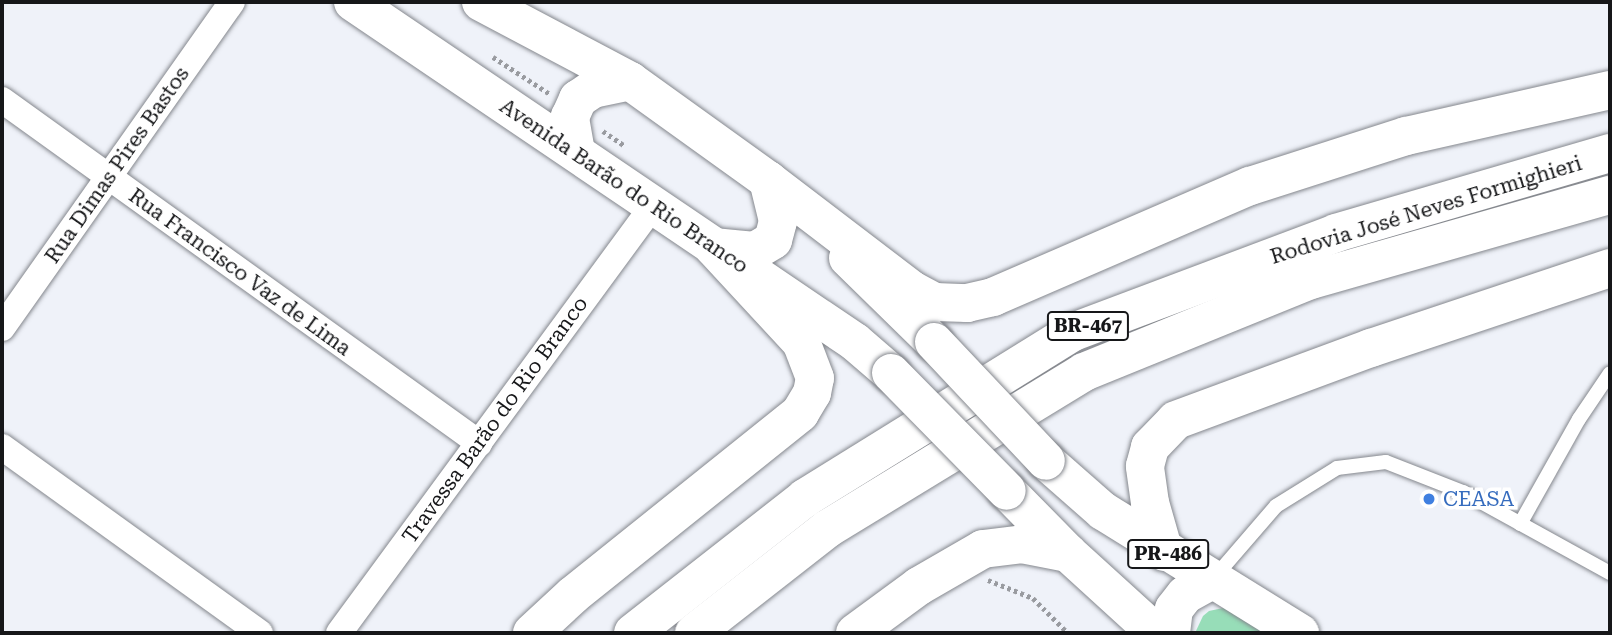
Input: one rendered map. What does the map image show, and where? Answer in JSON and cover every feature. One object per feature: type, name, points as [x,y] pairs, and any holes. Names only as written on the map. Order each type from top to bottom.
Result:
[{"type":"main road","name":"Avenida Barão do Rio Branco","points":[[353,2],[855,342],[891,373],[1068,553]]},
{"type":"main road","points":[[481,2],[630,81],[768,180],[912,289],[935,302],[967,303],[993,297],[1250,186],[1406,136],[1610,89]]},
{"type":"main road","points":[[576,152],[570,117],[578,99],[593,89],[630,81]]},
{"type":"main road","name":"Rodovia José Neves Formighieri","points":[[633,633],[805,498],[1073,332],[1336,233],[1610,153]]},
{"type":"main road","points":[[713,247],[755,251],[773,240],[778,221],[768,180]]},
{"type":"main road","name":"PR-486","points":[[768,180],[934,342],[1046,461],[1103,511],[1164,552],[1300,633]]},
{"type":"main road","name":"Rodovia José Neves Formighieri","points":[[694,633],[827,529],[1084,372],[1311,280],[1610,195]]},
{"type":"main road","points":[[1476,231],[1610,205]]},
{"type":"main road","points":[[532,633],[573,595],[800,412],[812,393],[814,378],[801,342],[713,247]]},
{"type":"main road","points":[[1164,552],[1150,503],[1145,466],[1150,447],[1176,420],[1357,352],[1610,268]]},
{"type":"main road","points":[[869,629],[919,586],[983,549],[1022,544],[1068,553]]},
{"type":"main road","name":"PR-486","points":[[1068,553],[1156,633]]},
{"type":"main road","points":[[1171,633],[1170,625],[1180,602],[1191,591],[1212,580]]},
{"type":"street","name":"Rua Dimas Pires Bastos","points":[[2,328],[232,2]]},
{"type":"street","name":"Rua Francisco Vaz de Lima","points":[[2,100],[479,443]]},
{"type":"street","name":"Travessa Barão do Rio Branco","points":[[339,633],[652,207]]},
{"type":"street","points":[[2,447],[260,633]]},
{"type":"lane","points":[[1520,524],[1579,419],[1610,373]]},
{"type":"lane","points":[[1212,580],[1276,506],[1337,468],[1386,462],[1463,492],[1610,573]]},
{"type":"green space","points":[[1223,608],[1274,633],[1195,633],[1203,616],[1209,611]]},
{"type":"place","name":"CEASA","points":[[1429,499]]}]
